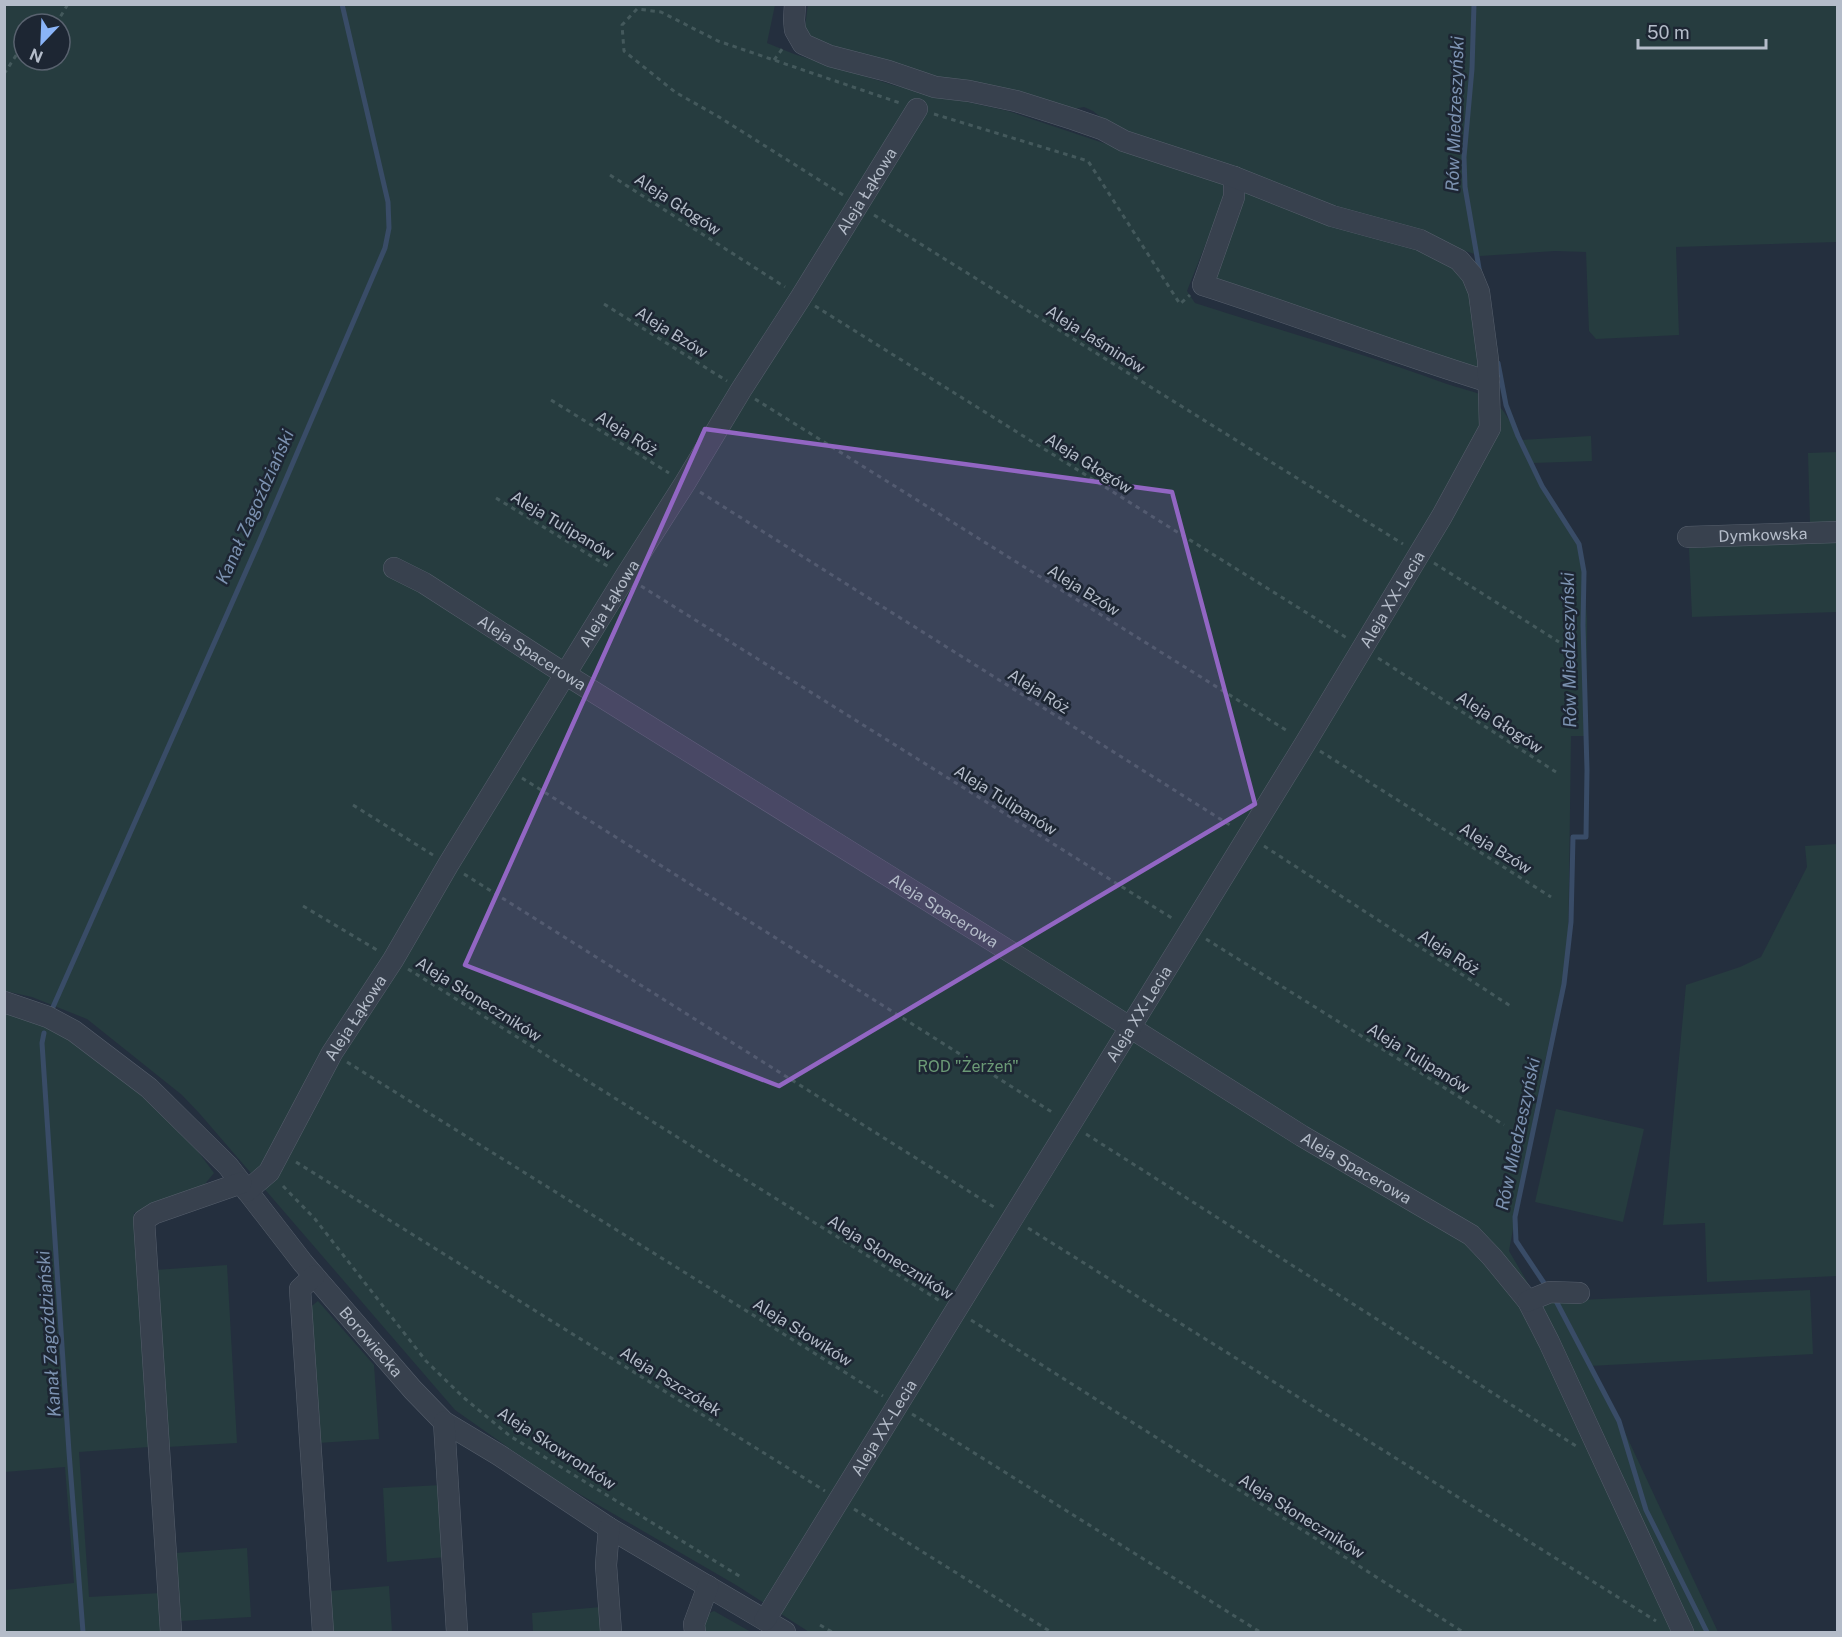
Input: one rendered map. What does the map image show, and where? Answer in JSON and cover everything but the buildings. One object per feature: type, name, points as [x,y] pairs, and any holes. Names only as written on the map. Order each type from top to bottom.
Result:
[{"type":"street","name":"Aleja XX-Lecia","points":[[765,1620],[1249,836],[1442,516],[1490,428],[1489,388],[1479,292],[1473,274],[1459,260],[1420,240],[1332,216],[1234,177],[1140,147],[1086,123],[1016,101],[969,91],[935,87],[888,70],[830,56],[802,44],[795,30],[795,4]]},
{"type":"street","name":"Aleja Łąkowa","points":[[244,1187],[269,1172],[332,1053],[393,960],[448,865],[916,109]]},
{"type":"street","points":[[1234,177],[1234,197],[1203,285],[1483,380],[1489,388]]},
{"type":"street","name":"Dymkowska","points":[[1688,537],[1838,532]]},
{"type":"street","name":"Aleja Spacerowa","points":[[394,568],[424,582],[566,674],[1302,1136],[1471,1235],[1528,1301],[1683,1632]]},
{"type":"street","name":"Borowiecka","points":[[4,1002],[48,1017],[74,1031],[149,1089],[228,1166],[314,1276],[444,1422],[499,1455],[609,1528],[785,1632]]},
{"type":"street","points":[[171,1632],[144,1220],[154,1213],[244,1187]]},
{"type":"street","points":[[314,1276],[300,1289],[323,1632]]},
{"type":"street","points":[[1528,1301],[1550,1292],[1579,1293]]},
{"type":"street","points":[[444,1422],[457,1632]]},
{"type":"street","points":[[609,1528],[606,1565],[611,1632]]},
{"type":"street","points":[[695,1632],[694,1624],[708,1586]]},
{"type":"path","name":"Aleja Jaśminów","points":[[624,51],[675,92],[719,117],[1559,642]]},
{"type":"path","name":"Aleja Głogów","points":[[610,175],[1556,771]]},
{"type":"path","name":"Aleja Bzów","points":[[604,304],[1551,897]]},
{"type":"path","name":"Aleja Róż","points":[[551,400],[1249,836],[1512,1007]]},
{"type":"path","name":"Aleja Tulipanów","points":[[496,498],[1503,1125]]},
{"type":"path","name":"Aleja Słoneczników","points":[[303,906],[956,1311],[1463,1632]]},
{"type":"path","name":"Aleja Słowików","points":[[332,1053],[1260,1632]]},
{"type":"path","name":"Aleja Pszczółek","points":[[279,1151],[1051,1632]]},
{"type":"path","name":"Aleja Skowronków","points":[[269,1172],[315,1218],[426,1361],[463,1397],[510,1436],[741,1577]]},
{"type":"path","points":[[820,1625],[832,1632]]},
{"type":"highlighted area","points":[[705,429],[1172,492],[1255,804],[779,1086],[465,965]]},
{"type":"green space","points":[[808,4],[1837,5],[1837,242],[1676,247],[1679,335],[1596,339],[1589,331],[1586,252],[1555,251],[1480,256],[1119,132],[1093,111],[1084,107],[1062,111],[959,86],[814,43],[805,27]]},
{"type":"green space","name":"ROD \"Żerżeń\"","points":[[5,5],[775,5],[767,43],[794,54],[896,86],[1008,111],[1229,185],[1187,291],[1195,303],[1482,395],[1498,405],[1521,440],[1591,436],[1592,461],[1532,463],[1582,552],[1587,620],[1586,736],[1571,736],[1568,956],[1537,1099],[1509,1251],[1542,1307],[1555,1301],[1810,1290],[1813,1354],[1590,1366],[1606,1392],[1718,1632],[809,1632],[736,1585],[550,1477],[455,1410],[182,1095],[87,1019],[32,997],[5,991]]},
{"type":"green space","points":[[1245,185],[1438,254],[1470,281],[1480,375],[1214,280]]},
{"type":"green space","points":[[1837,452],[1837,523],[1810,524],[1808,453]]},
{"type":"green space","points":[[1837,538],[1837,612],[1692,617],[1689,548],[1702,548],[1702,542]]},
{"type":"green space","points":[[1837,844],[1837,1276],[1707,1282],[1705,1223],[1663,1225],[1686,985],[1740,967],[1761,957],[1807,867],[1805,846]]},
{"type":"green space","points":[[5,1014],[40,1022],[73,1041],[179,1126],[214,1173],[199,1191],[134,1213],[149,1447],[79,1452],[89,1597],[161,1593],[163,1632],[6,1632],[5,1590],[74,1583],[65,1467],[5,1472]]},
{"type":"green space","points":[[1556,1109],[1644,1129],[1623,1222],[1535,1202]]},
{"type":"green space","points":[[227,1265],[237,1443],[167,1447],[155,1270]]},
{"type":"green space","points":[[318,1301],[374,1365],[379,1439],[318,1443],[309,1308]]},
{"type":"green space","points":[[442,1485],[446,1557],[387,1562],[383,1488]]},
{"type":"green space","points":[[247,1548],[251,1617],[180,1621],[175,1553]]},
{"type":"green space","points":[[389,1586],[392,1632],[332,1632],[329,1591]]},
{"type":"green space","points":[[601,1607],[603,1632],[533,1632],[532,1613]]},
{"type":"green space","points":[[714,1611],[751,1632],[704,1632],[703,1616]]},
{"type":"waterway","name":"Kanał Zagoździański","points":[[53,1007],[259,542],[385,248],[389,228],[388,202],[342,4]]},
{"type":"waterway","name":"Rów Miedzeszyński","points":[[1474,4],[1472,69],[1464,157],[1465,187],[1480,274]]},
{"type":"waterway","name":"Rów Miedzeszyński","points":[[1498,363],[1506,405],[1518,436],[1542,486],[1579,544],[1584,572],[1586,837],[1573,837],[1571,922],[1564,984],[1515,1217],[1516,1241],[1548,1289]]},
{"type":"waterway","name":"Kanał Zagoździański","points":[[44,1033],[42,1043],[83,1632]]},
{"type":"waterway","name":"Rów Miedzeszyński","points":[[1555,1299],[1619,1421],[1646,1510],[1707,1632]]}]
